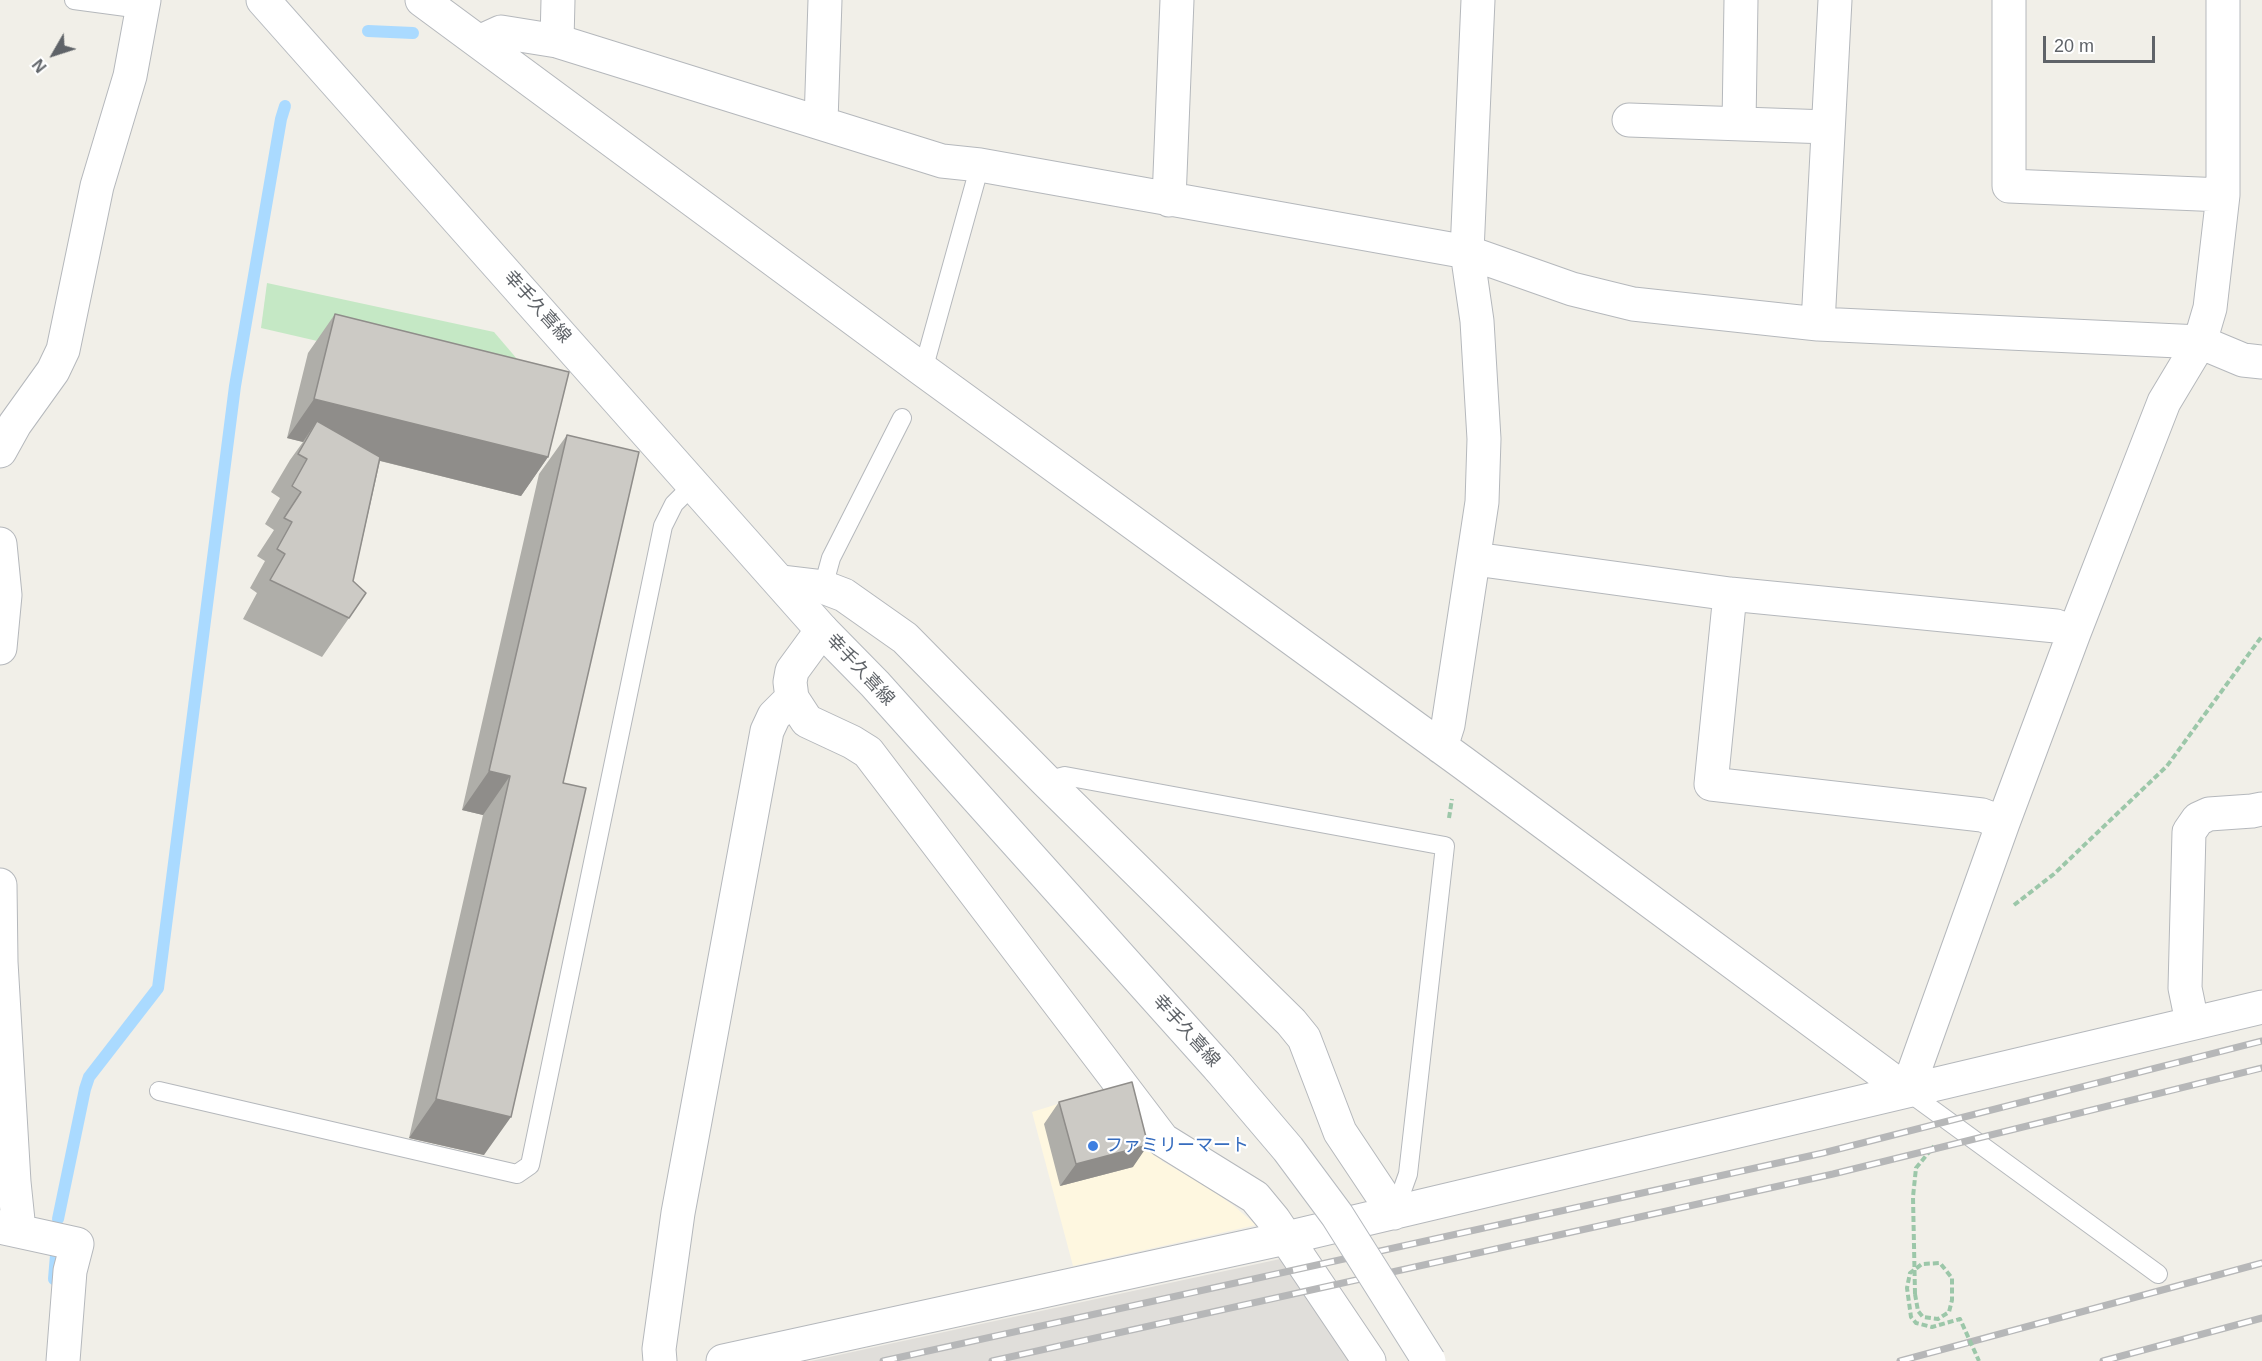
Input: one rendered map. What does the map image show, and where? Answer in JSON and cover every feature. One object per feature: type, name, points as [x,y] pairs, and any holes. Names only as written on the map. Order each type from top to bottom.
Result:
[{"type":"street","name":"幸手久喜線","points":[[263,0],[822,630],[883,693],[1220,1069],[1288,1149],[1337,1215],[1429,1361]]},
{"type":"street","points":[[422,0],[923,370],[1452,754],[1907,1091]]},
{"type":"street","points":[[556,41],[558,0]]},
{"type":"street","points":[[820,122],[825,0]]},
{"type":"street","points":[[1169,200],[1177,0]]},
{"type":"street","points":[[1452,754],[1448,725],[1482,502],[1484,440],[1477,321],[1467,252],[1478,0]]},
{"type":"street","points":[[1739,124],[1741,0]]},
{"type":"street","points":[[1818,324],[1835,0]]},
{"type":"street","points":[[2009,0],[2010,186],[2223,195]]},
{"type":"street","points":[[1907,1091],[1968,918],[2074,633],[2164,402],[2200,342],[2210,308],[2223,195],[2223,0]]},
{"type":"street","points":[[0,451],[15,424],[53,370],[63,350],[97,186],[130,76],[142,4]]},
{"type":"street","points":[[479,42],[501,32],[556,41],[942,161],[980,165],[1467,252],[1572,289],[1633,304],[1818,324],[2200,342],[2243,360],[2262,362]]},
{"type":"street","points":[[1629,120],[1828,127]]},
{"type":"street","points":[[0,544],[5,595],[0,648]]},
{"type":"street","points":[[1475,559],[1730,594],[2056,626],[2074,633]]},
{"type":"street","points":[[781,582],[823,587],[852,600],[904,638],[1283,1014],[1304,1038],[1340,1132],[1394,1213]]},
{"type":"street","points":[[1730,594],[1711,783],[1982,815],[2003,823]]},
{"type":"street","points":[[822,630],[792,671],[790,682],[792,698],[807,721],[868,752],[1163,1140],[1255,1197],[1286,1238],[1369,1361]]},
{"type":"street","points":[[660,1361],[659,1349],[678,1213],[767,731],[774,716],[792,698]]},
{"type":"street","points":[[2262,809],[2252,812],[2208,814],[2198,819],[2189,831],[2185,988],[2192,1022],[2190,1024],[2262,1007]]},
{"type":"street","points":[[0,885],[1,974],[14,1182],[10,1229],[77,1244],[70,1271],[63,1361]]},
{"type":"street","points":[[723,1361],[1286,1238],[2192,1022]]},
{"type":"lane","points":[[74,0],[142,4]]},
{"type":"lane","points":[[923,370],[980,165]]},
{"type":"lane","points":[[823,587],[831,558],[903,418]]},
{"type":"lane","points":[[159,1091],[517,1174],[530,1165],[663,526],[674,504],[694,484]]},
{"type":"lane","points":[[1046,781],[1065,776],[1445,846],[1408,1174],[1394,1213]]},
{"type":"lane","points":[[1907,1091],[2158,1274]]},
{"type":"path","points":[[1968,918],[1989,918],[2006,911],[2054,874],[2167,766],[2262,636]]},
{"type":"path","points":[[1445,846],[1455,781],[1452,754]]},
{"type":"path","points":[[1952,1125],[1916,1168],[1913,1197],[1914,1262],[1915,1273],[1916,1303],[1918,1311],[1923,1317],[1938,1319],[1949,1312],[1952,1300],[1952,1278],[1949,1272],[1940,1263],[1922,1264],[1917,1267],[1911,1272],[1908,1281],[1909,1308],[1911,1317],[1916,1323],[1932,1328],[1960,1319],[1979,1361]]},
{"type":"shaded area","points":[[1106,1089],[1162,1161],[1209,1188],[1256,1225],[1073,1266],[1032,1112]]},
{"type":"shaded area","points":[[1280,1259],[1349,1361],[811,1361]]},
{"type":"green space","points":[[267,283],[494,332],[547,394],[261,328]]},
{"type":"building","points":[[335,314],[569,372],[548,457],[314,399]]},
{"type":"building","points":[[317,421],[380,457],[353,581],[366,593],[349,618],[270,580],[285,554],[277,549],[292,522],[284,518],[301,492],[292,486],[307,459],[298,454]]},
{"type":"building","points":[[567,435],[639,452],[563,783],[586,788],[511,1117],[436,1099],[510,776],[489,771]]},
{"type":"building","points":[[1132,1082],[1148,1145],[1076,1164],[1059,1102]]},
{"type":"waterway","points":[[368,31],[413,33]]},
{"type":"waterway","points":[[58,1219],[89,1077],[158,988],[235,386],[285,106]]},
{"type":"waterway","points":[[54,1279],[56,1255]]},
{"type":"railway","points":[[883,1361],[1823,1153],[2262,1041]]},
{"type":"railway","points":[[992,1361],[1833,1174],[2262,1068]]},
{"type":"railway","points":[[1900,1361],[2262,1263]]},
{"type":"railway","points":[[2103,1361],[2262,1318]]},
{"type":"place","name":"ファミリーマート","points":[[1093,1146]]}]
